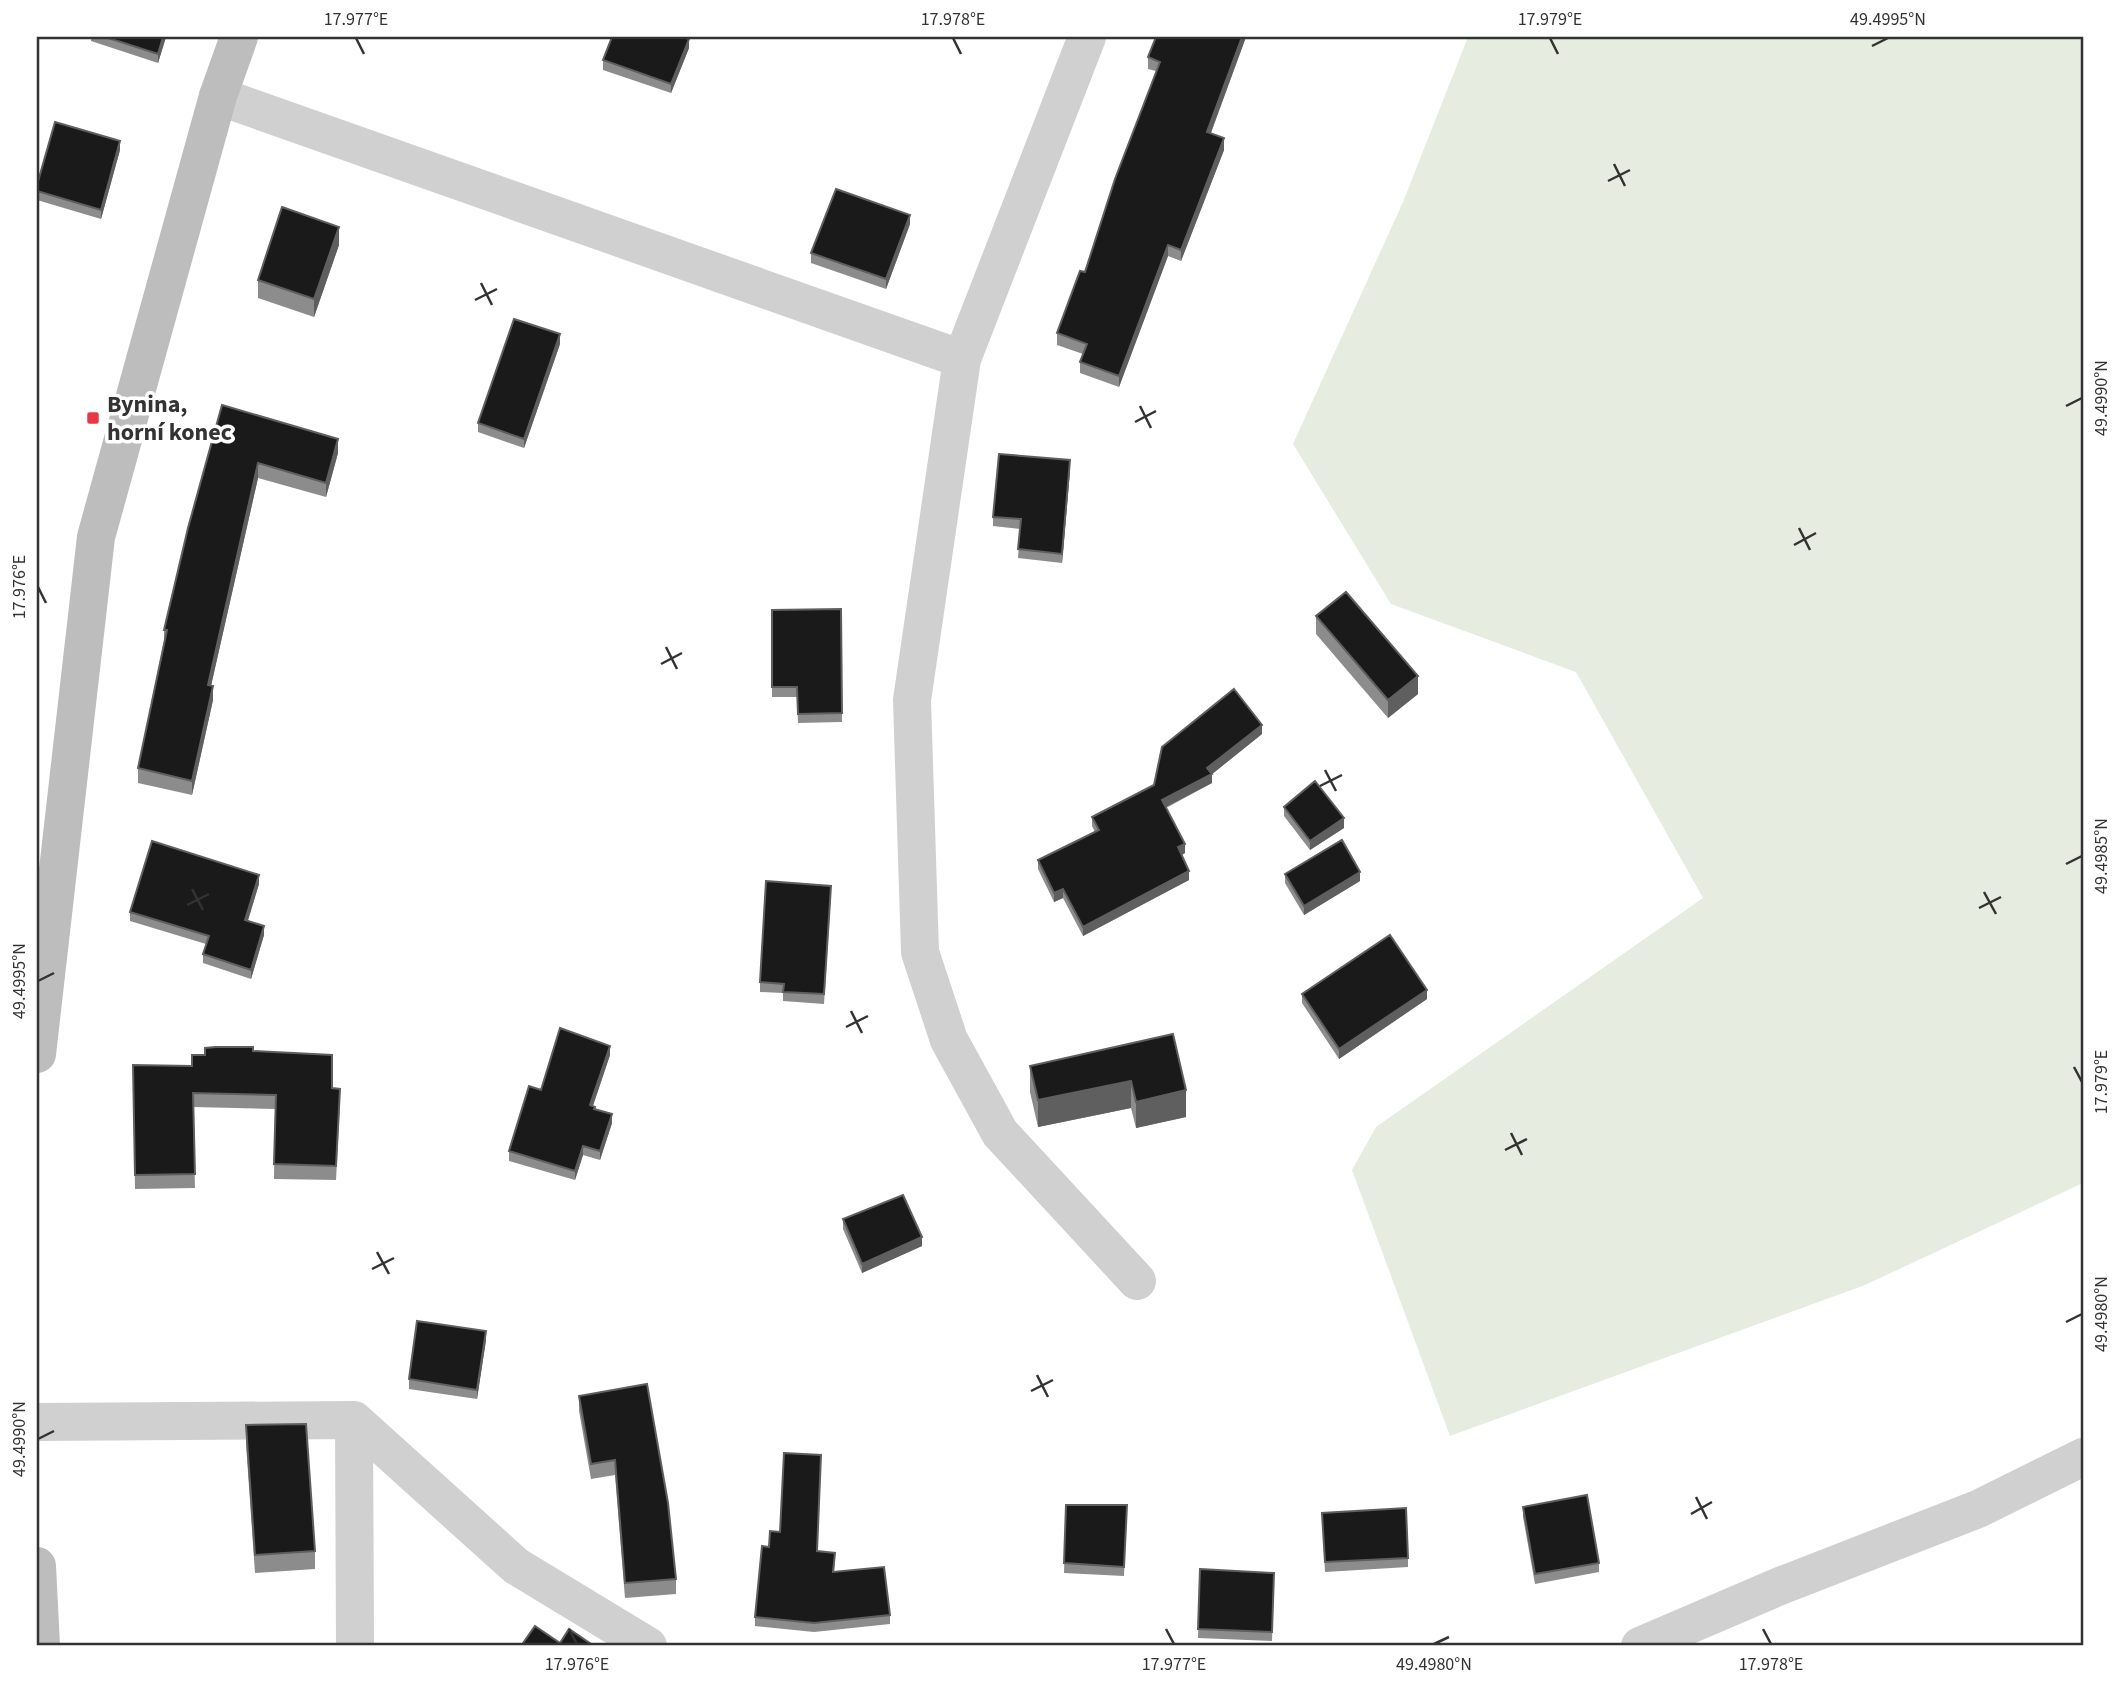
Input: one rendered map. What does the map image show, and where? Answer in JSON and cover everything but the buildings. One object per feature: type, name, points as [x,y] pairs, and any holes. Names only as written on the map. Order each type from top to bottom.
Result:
[{"type":"street","points":[[37,1054],[96,537],[218,96],[239,37]]},
{"type":"street","points":[[1087,37],[962,359],[912,700],[920,952],[949,1040],[1000,1133],[1137,1282]]},
{"type":"street","points":[[218,96],[962,359]]},
{"type":"street","points":[[37,1422],[354,1420],[516,1566],[648,1646]]},
{"type":"street","points":[[354,1420],[355,1646]]},
{"type":"street","points":[[1640,1646],[1780,1586],[1978,1508],[2083,1457]]},
{"type":"street","points":[[37,1566],[41,1646]]},
{"type":"shaded area","points":[[1468,37],[2083,37],[2083,1183],[1865,1285],[1450,1436],[1352,1170],[1376,1127],[1703,898],[1576,672],[1391,604],[1293,444],[1403,202]]},
{"type":"place","name":"Bynina, horní konec","points":[[93,418]]}]
